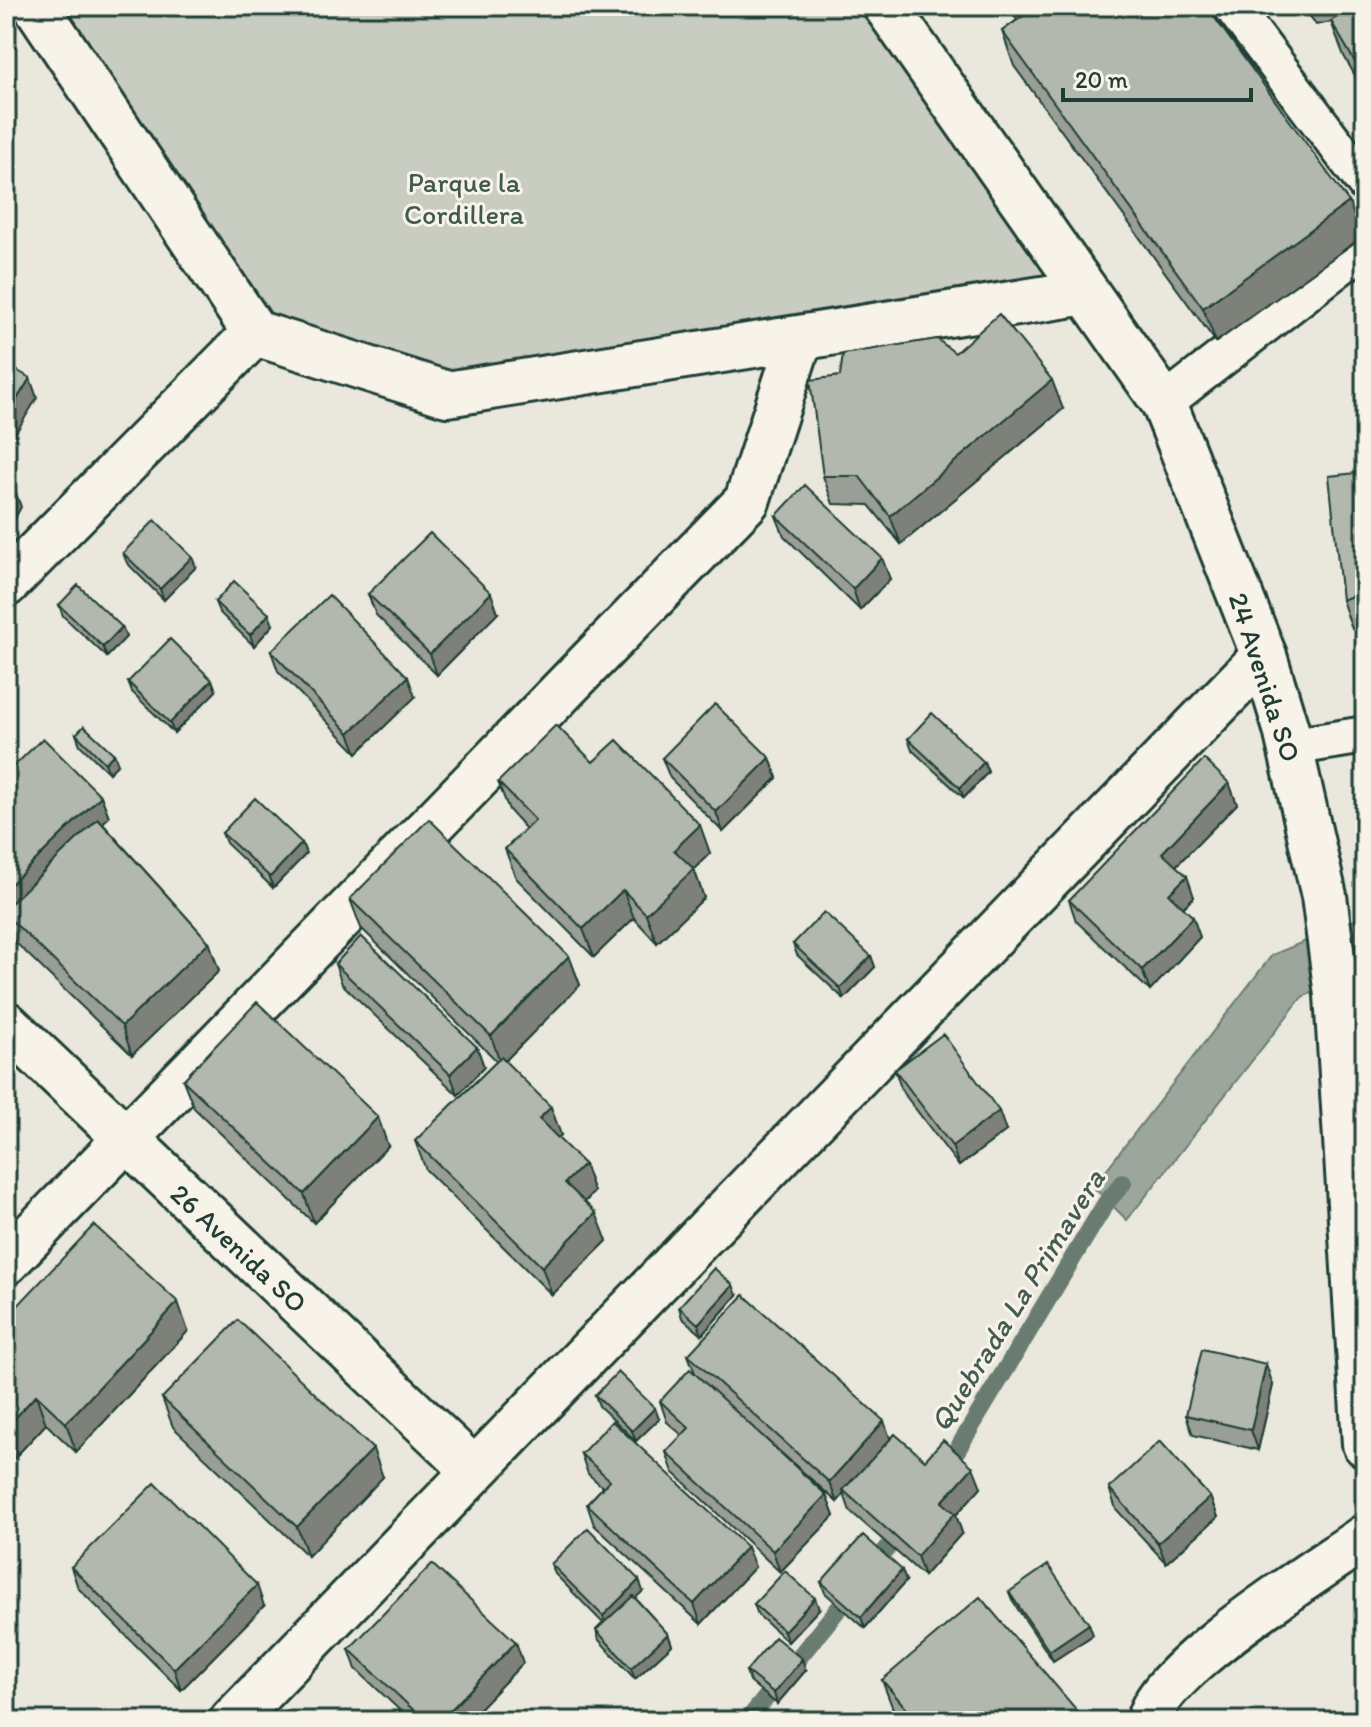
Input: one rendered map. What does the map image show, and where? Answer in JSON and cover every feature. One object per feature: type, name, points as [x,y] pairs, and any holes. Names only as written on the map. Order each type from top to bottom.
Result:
[{"type":"street","points":[[36,6],[255,333],[447,394],[1086,292]]},
{"type":"street","name":"24 Avenida SO","points":[[886,6],[1164,403],[1264,656],[1290,747],[1324,896],[1337,995],[1365,1444]]},
{"type":"street","points":[[6,584],[255,333]]},
{"type":"street","points":[[6,1262],[747,501],[800,338]]},
{"type":"street","points":[[232,1721],[1264,656]]},
{"type":"street","name":"26 Avenida SO","points":[[6,1024],[474,1470]]},
{"type":"street","points":[[1149,1718],[1196,1658],[1365,1537]]},
{"type":"lane","points":[[1232,6],[1365,183]]},
{"type":"lane","points":[[1164,403],[1365,247]]},
{"type":"lane","points":[[1290,747],[1365,735]]},
{"type":"green space","name":"Parque la Cordillera","points":[[36,6],[885,6],[1084,291],[447,393],[255,333]]},
{"type":"shaded area","points":[[1365,916],[1365,970],[1302,997],[1127,1220],[1093,1187],[1272,955]]},
{"type":"building","points":[[1020,6],[1206,6],[1349,202],[1203,308],[1002,31],[1026,14]]},
{"type":"building","points":[[1355,6],[1365,6],[1365,79],[1331,21]]},
{"type":"building","points":[[999,314],[1052,380],[890,516],[859,476],[823,476],[810,380],[840,376],[843,354],[937,339],[955,353]]},
{"type":"building","points":[[6,364],[30,378],[6,417]]},
{"type":"building","points":[[1365,472],[1365,591],[1342,600],[1329,476]]},
{"type":"building","points":[[805,485],[882,558],[853,589],[776,516]]},
{"type":"building","points":[[155,520],[192,557],[160,589],[123,553]]},
{"type":"building","points":[[430,533],[491,593],[430,654],[368,594]]},
{"type":"building","points":[[234,581],[269,614],[250,635],[215,602]]},
{"type":"building","points":[[78,585],[122,627],[103,647],[59,605]]},
{"type":"building","points":[[329,595],[408,677],[349,733],[271,651]]},
{"type":"building","points":[[170,639],[212,680],[170,723],[128,682]]},
{"type":"building","points":[[715,704],[770,758],[716,812],[662,758]]},
{"type":"building","points":[[932,713],[984,762],[960,788],[908,739]]},
{"type":"building","points":[[556,725],[593,762],[617,740],[700,825],[674,850],[694,869],[646,914],[623,890],[583,929],[505,849],[535,820],[498,782]]},
{"type":"building","points":[[84,726],[114,754],[105,763],[76,734]]},
{"type":"building","points":[[43,738],[101,796],[6,889],[6,774]]},
{"type":"building","points":[[1204,759],[1229,783],[1162,853],[1187,876],[1169,894],[1193,917],[1142,970],[1069,900]]},
{"type":"building","points":[[255,798],[302,843],[270,877],[222,833]]},
{"type":"building","points":[[98,819],[209,942],[122,1026],[6,915],[6,908]]},
{"type":"building","points":[[429,819],[569,956],[491,1036],[350,899]]},
{"type":"building","points":[[824,912],[871,956],[840,988],[793,944]]},
{"type":"building","points":[[361,936],[477,1047],[450,1074],[335,964]]},
{"type":"building","points":[[257,1002],[378,1117],[304,1194],[183,1080]]},
{"type":"building","points":[[943,1034],[999,1111],[952,1146],[895,1070]]},
{"type":"building","points":[[501,1057],[551,1107],[539,1119],[584,1164],[565,1183],[596,1213],[542,1267],[415,1141]]},
{"type":"building","points":[[94,1225],[178,1302],[66,1423],[36,1395],[6,1428],[6,1307],[12,1312]]},
{"type":"building","points":[[714,1268],[733,1285],[698,1324],[679,1307]]},
{"type":"building","points":[[744,1295],[884,1421],[829,1482],[688,1355]]},
{"type":"building","points":[[238,1320],[373,1449],[297,1527],[162,1398]]},
{"type":"building","points":[[1202,1349],[1266,1364],[1251,1430],[1186,1415]]},
{"type":"building","points":[[690,1369],[826,1495],[773,1551],[666,1452],[689,1428],[660,1401]]},
{"type":"building","points":[[618,1372],[655,1408],[632,1431],[595,1395]]},
{"type":"building","points":[[612,1421],[747,1547],[694,1604],[587,1504],[610,1480],[581,1454]]},
{"type":"building","points":[[895,1434],[925,1460],[943,1440],[973,1467],[942,1502],[955,1513],[917,1556],[843,1490]]},
{"type":"building","points":[[1160,1441],[1210,1497],[1158,1543],[1109,1488]]},
{"type":"building","points":[[155,1483],[257,1585],[174,1669],[71,1567]]},
{"type":"building","points":[[588,1528],[639,1580],[603,1616],[551,1564]]},
{"type":"building","points":[[863,1535],[902,1570],[861,1617],[821,1582]]},
{"type":"building","points":[[432,1564],[516,1642],[440,1721],[425,1721],[349,1649]]},
{"type":"building","points":[[1048,1565],[1089,1624],[1049,1651],[1009,1592]]},
{"type":"building","points":[[785,1571],[815,1598],[784,1631],[754,1604]]},
{"type":"building","points":[[633,1596],[668,1634],[631,1668],[596,1630]]},
{"type":"building","points":[[980,1597],[1086,1721],[917,1721],[882,1680]]},
{"type":"building","points":[[775,1637],[802,1659],[774,1693],[746,1671]]},
{"type":"waterway","name":"Quebrada La Primavera","points":[[945,1470],[1106,1203],[1123,1183]]},
{"type":"waterway","name":"Quebrada La Primavera","points":[[747,1721],[905,1527]]}]
